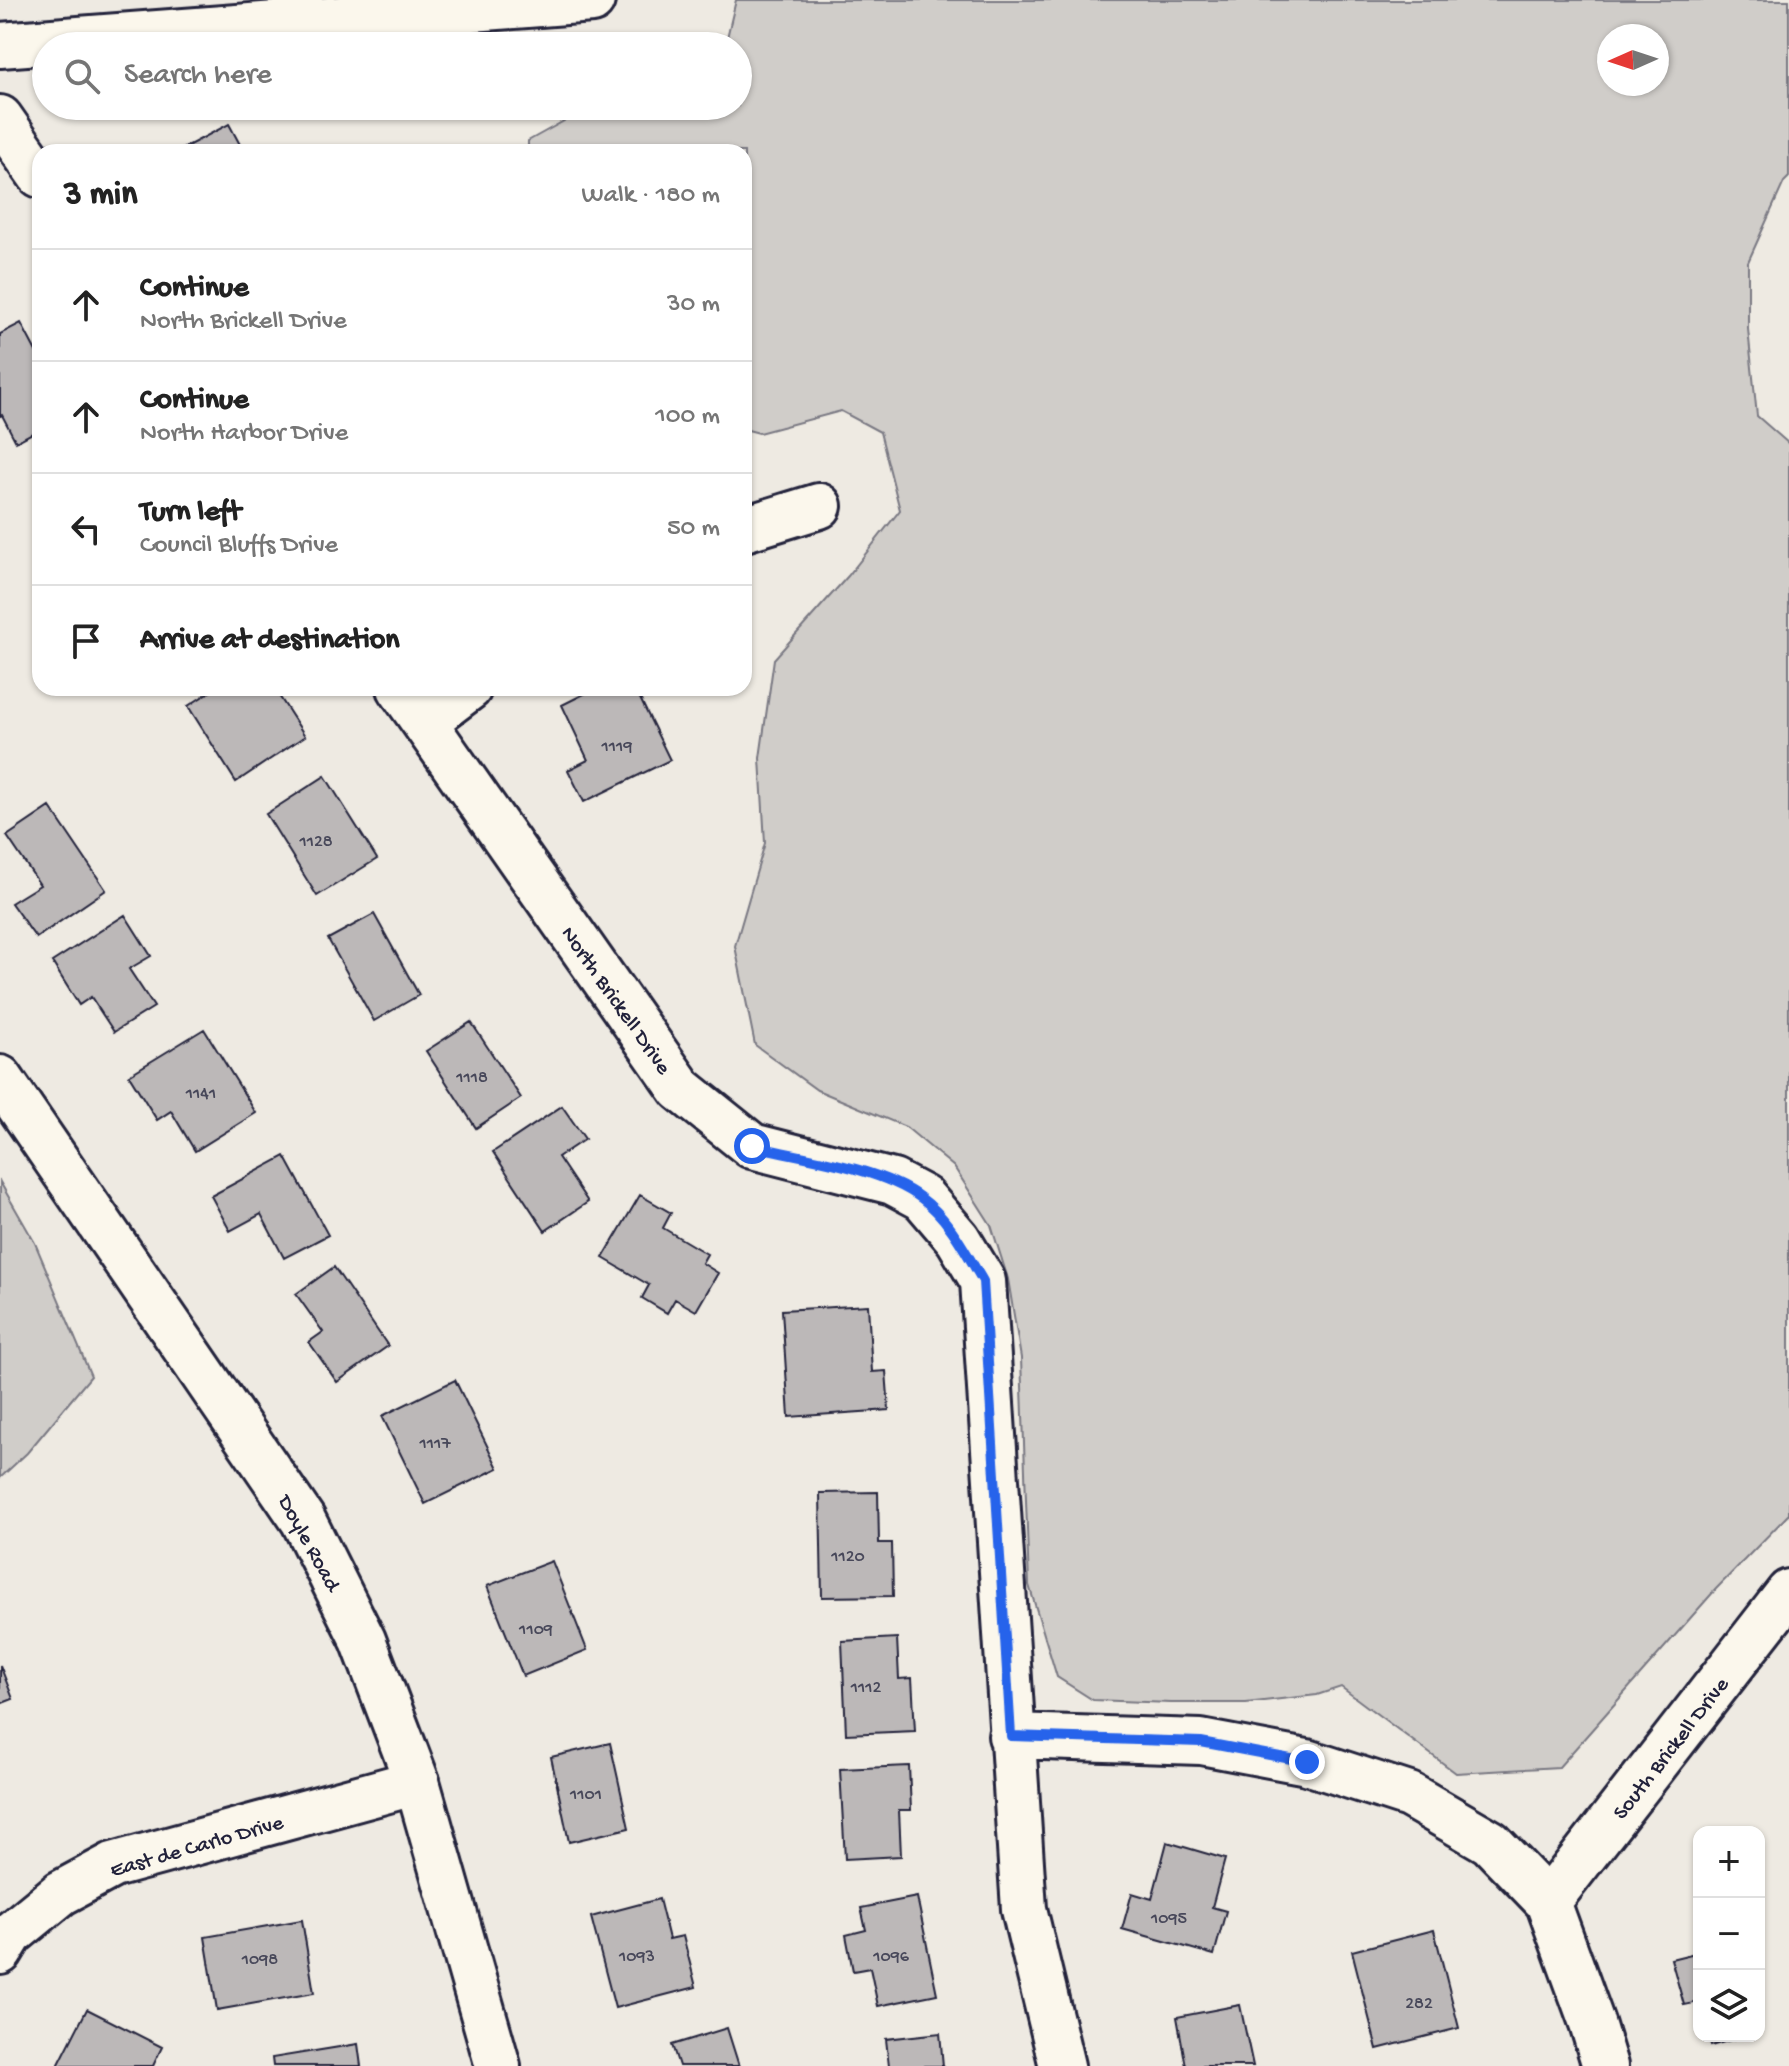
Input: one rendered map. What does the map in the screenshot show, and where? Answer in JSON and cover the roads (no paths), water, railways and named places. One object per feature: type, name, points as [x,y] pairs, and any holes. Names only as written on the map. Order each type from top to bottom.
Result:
[{"type":"street","points":[[171,32],[592,0]]},
{"type":"street","points":[[0,45],[32,43]]},
{"type":"street","points":[[0,118],[32,164]]},
{"type":"street","points":[[752,527],[819,506]]},
{"type":"street","points":[[412,705],[442,696]]},
{"type":"street","name":"North Brickell Drive","points":[[412,705],[681,1089],[752,1146],[893,1182],[923,1198],[958,1239],[983,1281],[1011,1736]]},
{"type":"street","name":"Doyle Road","points":[[0,1078],[303,1520],[363,1640],[417,1782],[498,2066]]},
{"type":"street","name":"South Brickell Drive","points":[[1548,1902],[1789,1592]]},
{"type":"street","points":[[1062,2066],[1024,1909],[1011,1736],[1201,1742],[1307,1762],[1409,1795],[1490,1842],[1548,1902],[1605,2066]]},
{"type":"street","name":"East de Carlo Drive","points":[[0,1952],[11,1934],[61,1893],[113,1865],[417,1782]]}]
